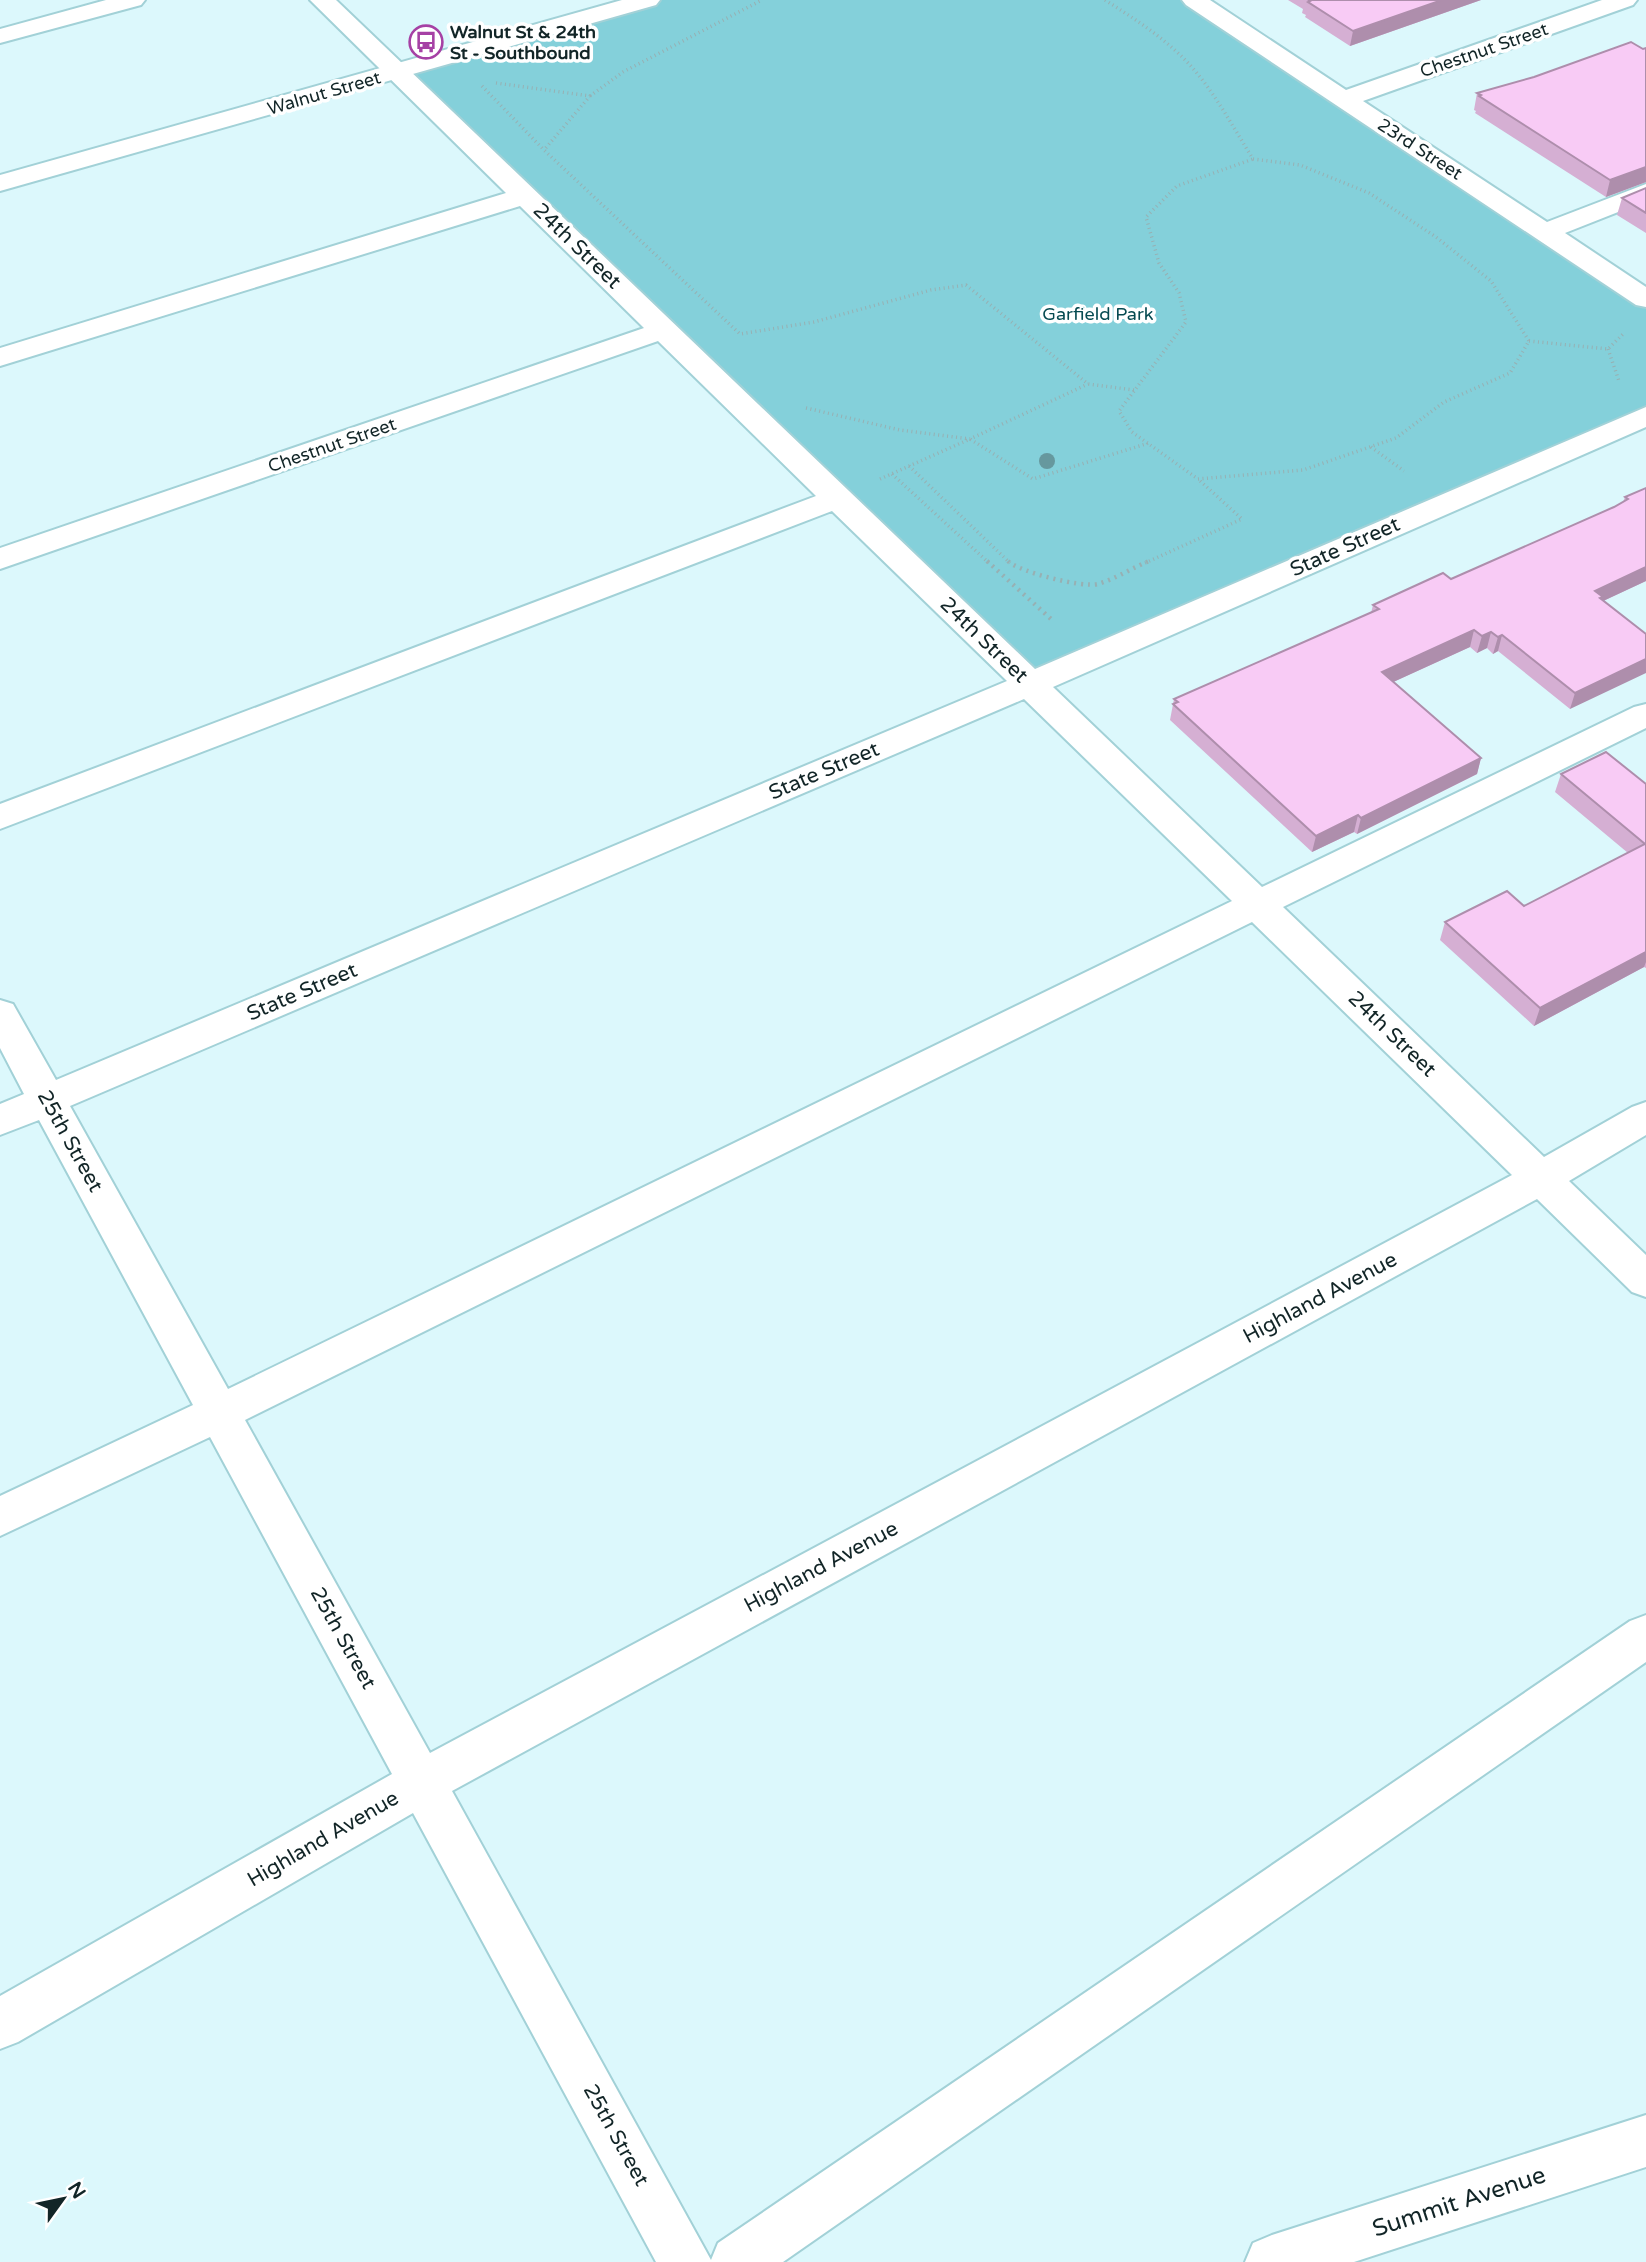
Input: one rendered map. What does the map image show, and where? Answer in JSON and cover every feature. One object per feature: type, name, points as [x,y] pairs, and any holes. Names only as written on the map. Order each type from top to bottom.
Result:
[{"type":"street","points":[[0,36],[133,0]]},
{"type":"street","name":"24th Street","points":[[322,0],[1646,1280]]},
{"type":"street","name":"Walnut Street","points":[[0,183],[648,0]]},
{"type":"street","name":"23rd Street","points":[[1194,0],[1646,299]]},
{"type":"street","name":"Chestnut Street","points":[[1344,99],[1625,0]]},
{"type":"street","points":[[1544,232],[1646,192]]},
{"type":"street","points":[[0,357],[525,196]]},
{"type":"street","name":"Chestnut Street","points":[[0,559],[664,330]]},
{"type":"street","name":"State Street","points":[[0,1121],[1030,684],[1646,416]]},
{"type":"street","points":[[0,817],[838,498]]},
{"type":"street","points":[[0,1517],[219,1414],[1256,902],[1646,715]]},
{"type":"street","name":"25th Street","points":[[0,1014],[685,2262]]},
{"type":"street","name":"Highland Avenue","points":[[0,2024],[422,1782],[1541,1178],[1646,1117]]},
{"type":"street","points":[[737,2262],[1646,1636]]},
{"type":"street","name":"Summit Avenue","points":[[1272,2262],[1646,2141]]},
{"type":"path","points":[[544,150],[590,96],[623,72],[762,0]]},
{"type":"path","points":[[1105,0],[1176,52],[1199,75],[1253,159]]},
{"type":"path","points":[[590,96],[476,80],[544,150],[740,334]]},
{"type":"path","points":[[909,466],[1014,567],[1052,578],[1095,585],[1242,519],[1198,479],[1132,432],[1119,411],[1186,322],[1180,293],[1159,263],[1146,217],[1177,186],[1253,159],[1300,165],[1369,193],[1436,237],[1490,281],[1529,341]]},
{"type":"path","points":[[740,334],[814,323],[931,290],[966,285],[1088,384],[1135,390]]},
{"type":"path","points":[[1608,349],[1630,327]]},
{"type":"path","points":[[734,345],[740,334]]},
{"type":"path","points":[[1529,341],[1608,349]]},
{"type":"path","points":[[1198,479],[1303,470],[1396,439],[1444,401],[1510,373],[1529,341]]},
{"type":"path","points":[[1608,349],[1619,381]]},
{"type":"path","points":[[838,498],[1088,384]]},
{"type":"path","points":[[801,406],[900,430],[970,439],[1033,480],[1149,443]]},
{"type":"path","points":[[1371,447],[1404,471]]},
{"type":"path","points":[[892,474],[1051,619]]},
{"type":"green space","name":"Garfield Park","points":[[648,0],[1194,0],[1646,299],[1646,416],[1030,684],[397,72]]},
{"type":"building","points":[[1308,0],[1442,0],[1353,31]]},
{"type":"building","points":[[1631,42],[1646,48],[1646,167],[1610,180],[1477,93],[1534,77]]},
{"type":"building","points":[[1646,188],[1646,213],[1622,198]]},
{"type":"building","points":[[1646,488],[1646,567],[1595,591],[1603,597],[1600,598],[1646,634],[1646,659],[1575,693],[1502,635],[1498,637],[1491,632],[1482,636],[1474,630],[1382,672],[1481,758],[1361,818],[1358,815],[1316,836],[1173,704],[1178,702],[1174,699],[1379,609],[1373,605],[1443,573],[1451,579],[1614,507],[1628,499],[1625,497]]},
{"type":"building","points":[[1606,752],[1646,784],[1646,952],[1540,1008],[1445,922],[1507,891],[1524,906],[1645,844],[1561,774]]},
{"type":"place","name":"Walnut St & 24th St - Southbound","points":[[426,42]]}]
